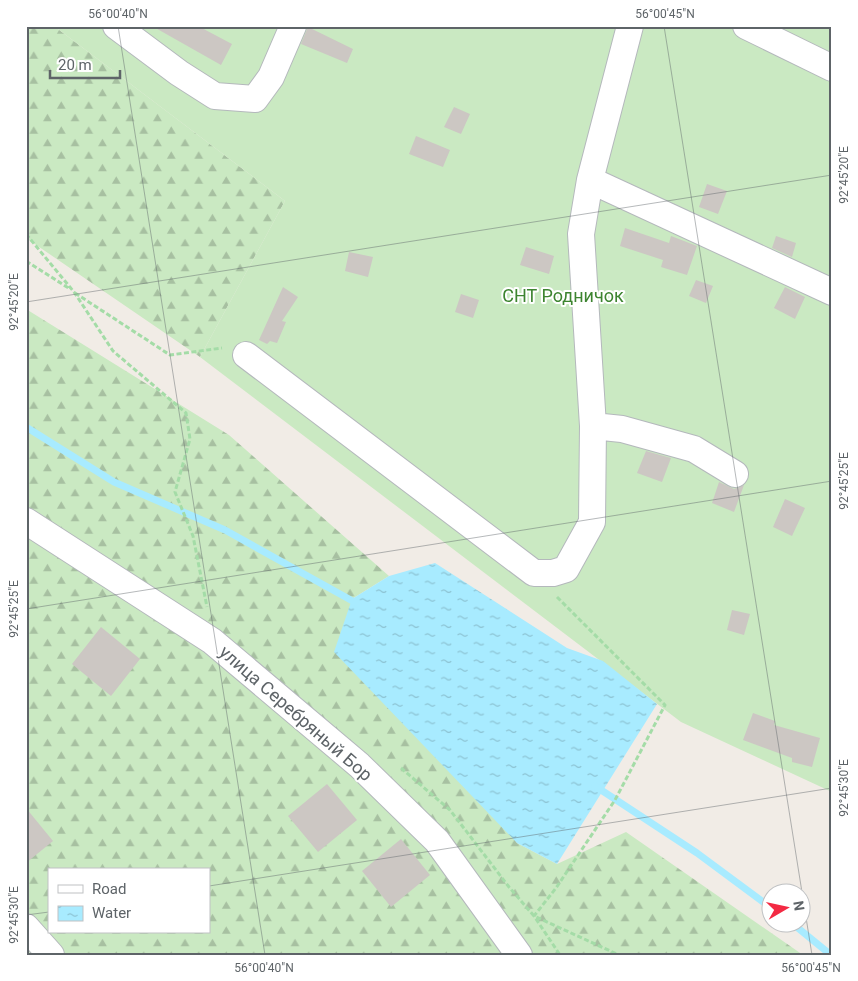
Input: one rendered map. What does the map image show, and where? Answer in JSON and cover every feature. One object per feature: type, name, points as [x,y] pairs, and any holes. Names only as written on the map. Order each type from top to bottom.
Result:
[{"type":"street","points":[[116,26],[179,73],[215,96],[255,99],[271,77],[293,26]]},
{"type":"street","points":[[246,356],[534,573],[553,573],[566,569],[592,522],[593,426],[581,234],[590,180],[630,26]]},
{"type":"street","points":[[746,26],[832,68]]},
{"type":"street","points":[[590,180],[832,292]]},
{"type":"street","points":[[593,426],[622,429],[694,448],[735,474]]},
{"type":"street","name":"улица Серебряный Бор","points":[[26,521],[212,641],[359,765],[438,841],[519,955]]},
{"type":"street","points":[[26,927],[51,955]]},
{"type":"path","points":[[26,234],[74,292],[113,351],[186,413],[190,439],[175,492],[193,536],[207,610]]},
{"type":"path","points":[[26,261],[170,356],[229,347],[246,356]]},
{"type":"path","points":[[534,573],[665,705],[615,800],[556,888],[534,916],[560,955]]},
{"type":"green space","points":[[26,26],[54,26],[285,201],[200,357],[26,238]]},
{"type":"green space","name":"СНТ Родничок","points":[[54,26],[832,26],[832,792],[681,722],[200,357],[285,201]]},
{"type":"green space","points":[[26,309],[229,435],[389,576],[352,599],[517,843],[557,864],[626,832],[760,925],[760,934],[773,934],[803,955],[26,955]]},
{"type":"water","points":[[435,563],[567,648],[603,661],[657,704],[557,864],[517,843],[334,652],[352,599],[389,576]]},
{"type":"building","points":[[152,26],[198,26],[232,44],[221,65]]},
{"type":"building","points":[[308,27],[353,49],[347,63],[301,44]]},
{"type":"building","points":[[454,107],[470,114],[461,134],[444,127]]},
{"type":"building","points":[[416,136],[450,150],[443,167],[409,154]]},
{"type":"building","points":[[707,184],[727,191],[718,214],[699,207]]},
{"type":"building","points":[[625,228],[669,243],[671,236],[697,246],[687,275],[661,267],[663,260],[620,246]]},
{"type":"building","points":[[776,236],[796,243],[792,257],[772,248]]},
{"type":"building","points":[[526,247],[554,256],[549,274],[520,265]]},
{"type":"building","points":[[349,252],[373,257],[368,277],[345,271]]},
{"type":"building","points":[[696,280],[713,286],[706,303],[689,296]]},
{"type":"building","points":[[283,287],[298,297],[282,321],[286,322],[277,343],[270,341],[267,344],[259,340]]},
{"type":"building","points":[[785,287],[805,297],[795,319],[774,308]]},
{"type":"building","points":[[461,294],[479,300],[473,318],[455,312]]},
{"type":"building","points":[[646,451],[671,458],[662,482],[637,473]]},
{"type":"building","points":[[719,482],[734,489],[744,485],[734,512],[712,503]]},
{"type":"building","points":[[785,499],[805,508],[792,536],[773,527]]},
{"type":"building","points":[[732,610],[750,614],[744,635],[727,630]]},
{"type":"building","points":[[101,627],[140,659],[111,696],[72,664]]},
{"type":"building","points":[[753,713],[775,721],[774,725],[820,738],[812,767],[792,762],[792,758],[743,740]]},
{"type":"building","points":[[327,784],[357,820],[318,852],[288,816]]},
{"type":"building","points":[[26,808],[53,841],[26,863]]},
{"type":"building","points":[[401,839],[430,875],[391,907],[362,871]]},
{"type":"waterway","points":[[26,427],[114,482],[225,530],[358,604]]},
{"type":"waterway","points":[[595,786],[697,853],[760,900]]},
{"type":"waterway","points":[[805,934],[831,955]]}]
